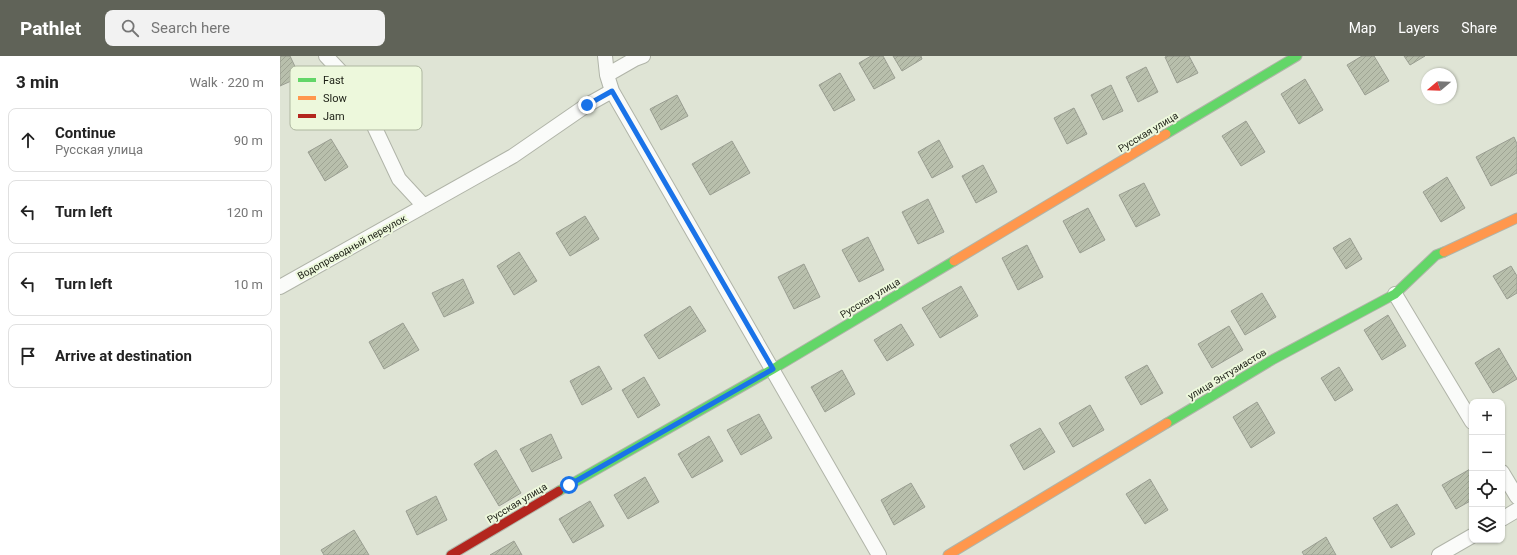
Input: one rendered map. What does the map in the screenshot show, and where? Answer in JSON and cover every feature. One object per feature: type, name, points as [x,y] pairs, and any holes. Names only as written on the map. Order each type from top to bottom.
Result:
[{"type":"street","points":[[326,56],[335,66]]},
{"type":"street","points":[[605,56],[607,74],[612,91],[879,555]]},
{"type":"street","points":[[607,74],[643,56]]},
{"type":"street","name":"Русская улица","points":[[451,555],[569,485],[773,369],[1297,56]]},
{"type":"street","name":"Водопроводный переулок","points":[[280,287],[513,156],[587,105],[612,91]]},
{"type":"street","points":[[376,130],[399,179],[424,206]]},
{"type":"street","name":"улица Энтузиастов","points":[[948,555],[1272,360],[1395,294],[1436,255],[1517,218]]},
{"type":"street","points":[[1395,294],[1469,417]]},
{"type":"street","points":[[1505,477],[1517,497]]},
{"type":"street","points":[[1505,517],[1517,510]]},
{"type":"street","points":[[1439,555],[1469,538]]},
{"type":"building","points":[[290,56],[295,66],[290,66],[290,82],[280,86],[280,57]]},
{"type":"building","points":[[871,56],[883,56],[895,78],[874,89],[859,63]]},
{"type":"building","points":[[893,56],[921,56],[922,59],[902,71]]},
{"type":"building","points":[[1189,56],[1198,73],[1177,83],[1165,57]]},
{"type":"building","points":[[1362,56],[1374,56],[1389,81],[1365,95],[1347,65]]},
{"type":"building","points":[[1404,56],[1425,56],[1410,65]]},
{"type":"building","points":[[1146,67],[1158,92],[1138,102],[1126,77]]},
{"type":"building","points":[[840,73],[855,100],[834,111],[819,85]]},
{"type":"building","points":[[1305,79],[1323,110],[1299,124],[1281,94]]},
{"type":"building","points":[[1111,85],[1123,111],[1103,120],[1091,95]]},
{"type":"building","points":[[677,95],[688,116],[661,130],[650,109]]},
{"type":"building","points":[[1074,108],[1087,134],[1067,144],[1054,118]]},
{"type":"building","points":[[1246,121],[1265,152],[1241,166],[1222,136]]},
{"type":"building","points":[[1514,137],[1517,144],[1517,173],[1491,186],[1476,157]]},
{"type":"building","points":[[331,139],[348,167],[325,181],[308,152]]},
{"type":"building","points":[[939,140],[953,167],[932,178],[918,152]]},
{"type":"building","points":[[732,141],[750,173],[710,195],[692,164]]},
{"type":"building","points":[[983,165],[997,192],[976,203],[962,176]]},
{"type":"building","points":[[1447,177],[1465,208],[1441,222],[1423,192]]},
{"type":"building","points":[[1144,183],[1160,215],[1136,227],[1119,195]]},
{"type":"building","points":[[928,199],[944,232],[918,244],[902,212]]},
{"type":"building","points":[[1088,208],[1105,240],[1080,253],[1063,221]]},
{"type":"building","points":[[585,216],[599,239],[570,256],[556,233]]},
{"type":"building","points":[[868,237],[884,270],[859,282],[842,250]]},
{"type":"building","points":[[1350,238],[1362,259],[1346,269],[1333,248]]},
{"type":"building","points":[[1027,245],[1043,277],[1018,290],[1002,258]]},
{"type":"building","points":[[519,252],[537,281],[514,295],[497,266]]},
{"type":"building","points":[[804,264],[820,297],[794,309],[778,277]]},
{"type":"building","points":[[1511,266],[1517,276],[1517,293],[1507,299],[1493,276]]},
{"type":"building","points":[[463,279],[474,303],[444,317],[432,293]]},
{"type":"building","points":[[961,286],[978,316],[940,338],[922,308]]},
{"type":"building","points":[[1262,293],[1276,317],[1245,335],[1231,311]]},
{"type":"building","points":[[690,306],[706,331],[659,359],[644,335]]},
{"type":"building","points":[[1388,315],[1406,346],[1382,360],[1364,330]]},
{"type":"building","points":[[403,323],[419,350],[384,369],[369,342]]},
{"type":"building","points":[[901,324],[914,345],[887,361],[874,340]]},
{"type":"building","points":[[1229,326],[1243,350],[1212,368],[1198,344]]},
{"type":"building","points":[[1499,348],[1517,379],[1493,393],[1475,363]]},
{"type":"building","points":[[1147,365],[1163,393],[1141,405],[1125,377]]},
{"type":"building","points":[[599,366],[612,389],[582,405],[570,381]]},
{"type":"building","points":[[1339,367],[1353,390],[1335,401],[1321,378]]},
{"type":"building","points":[[842,370],[855,394],[825,412],[811,387]]},
{"type":"building","points":[[644,377],[660,405],[638,418],[622,390]]},
{"type":"building","points":[[1257,402],[1275,433],[1251,448],[1233,417]]},
{"type":"building","points":[[1090,405],[1104,430],[1073,447],[1059,423]]},
{"type":"building","points":[[759,414],[772,438],[741,455],[727,430]]},
{"type":"building","points":[[1040,428],[1055,452],[1024,470],[1010,445]]},
{"type":"building","points":[[551,434],[562,458],[532,472],[520,449]]},
{"type":"building","points":[[709,436],[723,461],[692,478],[678,454]]},
{"type":"building","points":[[496,450],[521,493],[499,506],[474,464]]},
{"type":"building","points":[[1469,470],[1469,502],[1456,509],[1442,485]]},
{"type":"building","points":[[645,477],[659,502],[628,519],[614,495]]},
{"type":"building","points":[[1150,479],[1168,510],[1145,524],[1126,494]]},
{"type":"building","points":[[911,483],[925,507],[894,525],[881,500]]},
{"type":"building","points":[[436,496],[447,520],[417,535],[406,511]]},
{"type":"building","points":[[590,501],[604,526],[573,543],[559,519]]},
{"type":"building","points":[[1397,504],[1415,534],[1391,548],[1373,518]]},
{"type":"building","points":[[354,530],[369,555],[324,555],[321,550]]},
{"type":"building","points":[[1326,537],[1336,555],[1304,555],[1302,552]]},
{"type":"building","points":[[514,541],[522,555],[490,555]]},
{"type":"traffic: fast","points":[[1166,134],[1297,56]]},
{"type":"traffic: fast","points":[[1167,423],[1272,360],[1395,294],[1436,255],[1444,252]]},
{"type":"traffic: fast","points":[[559,491],[773,369],[954,261]]},
{"type":"traffic: slow","points":[[954,261],[1166,134]]},
{"type":"traffic: slow","points":[[1444,252],[1517,218]]},
{"type":"traffic: slow","points":[[948,555],[1167,423]]},
{"type":"traffic: jam","points":[[451,555],[559,491]]},
{"type":"route","points":[[569,485],[773,369],[612,91],[587,105]]}]
